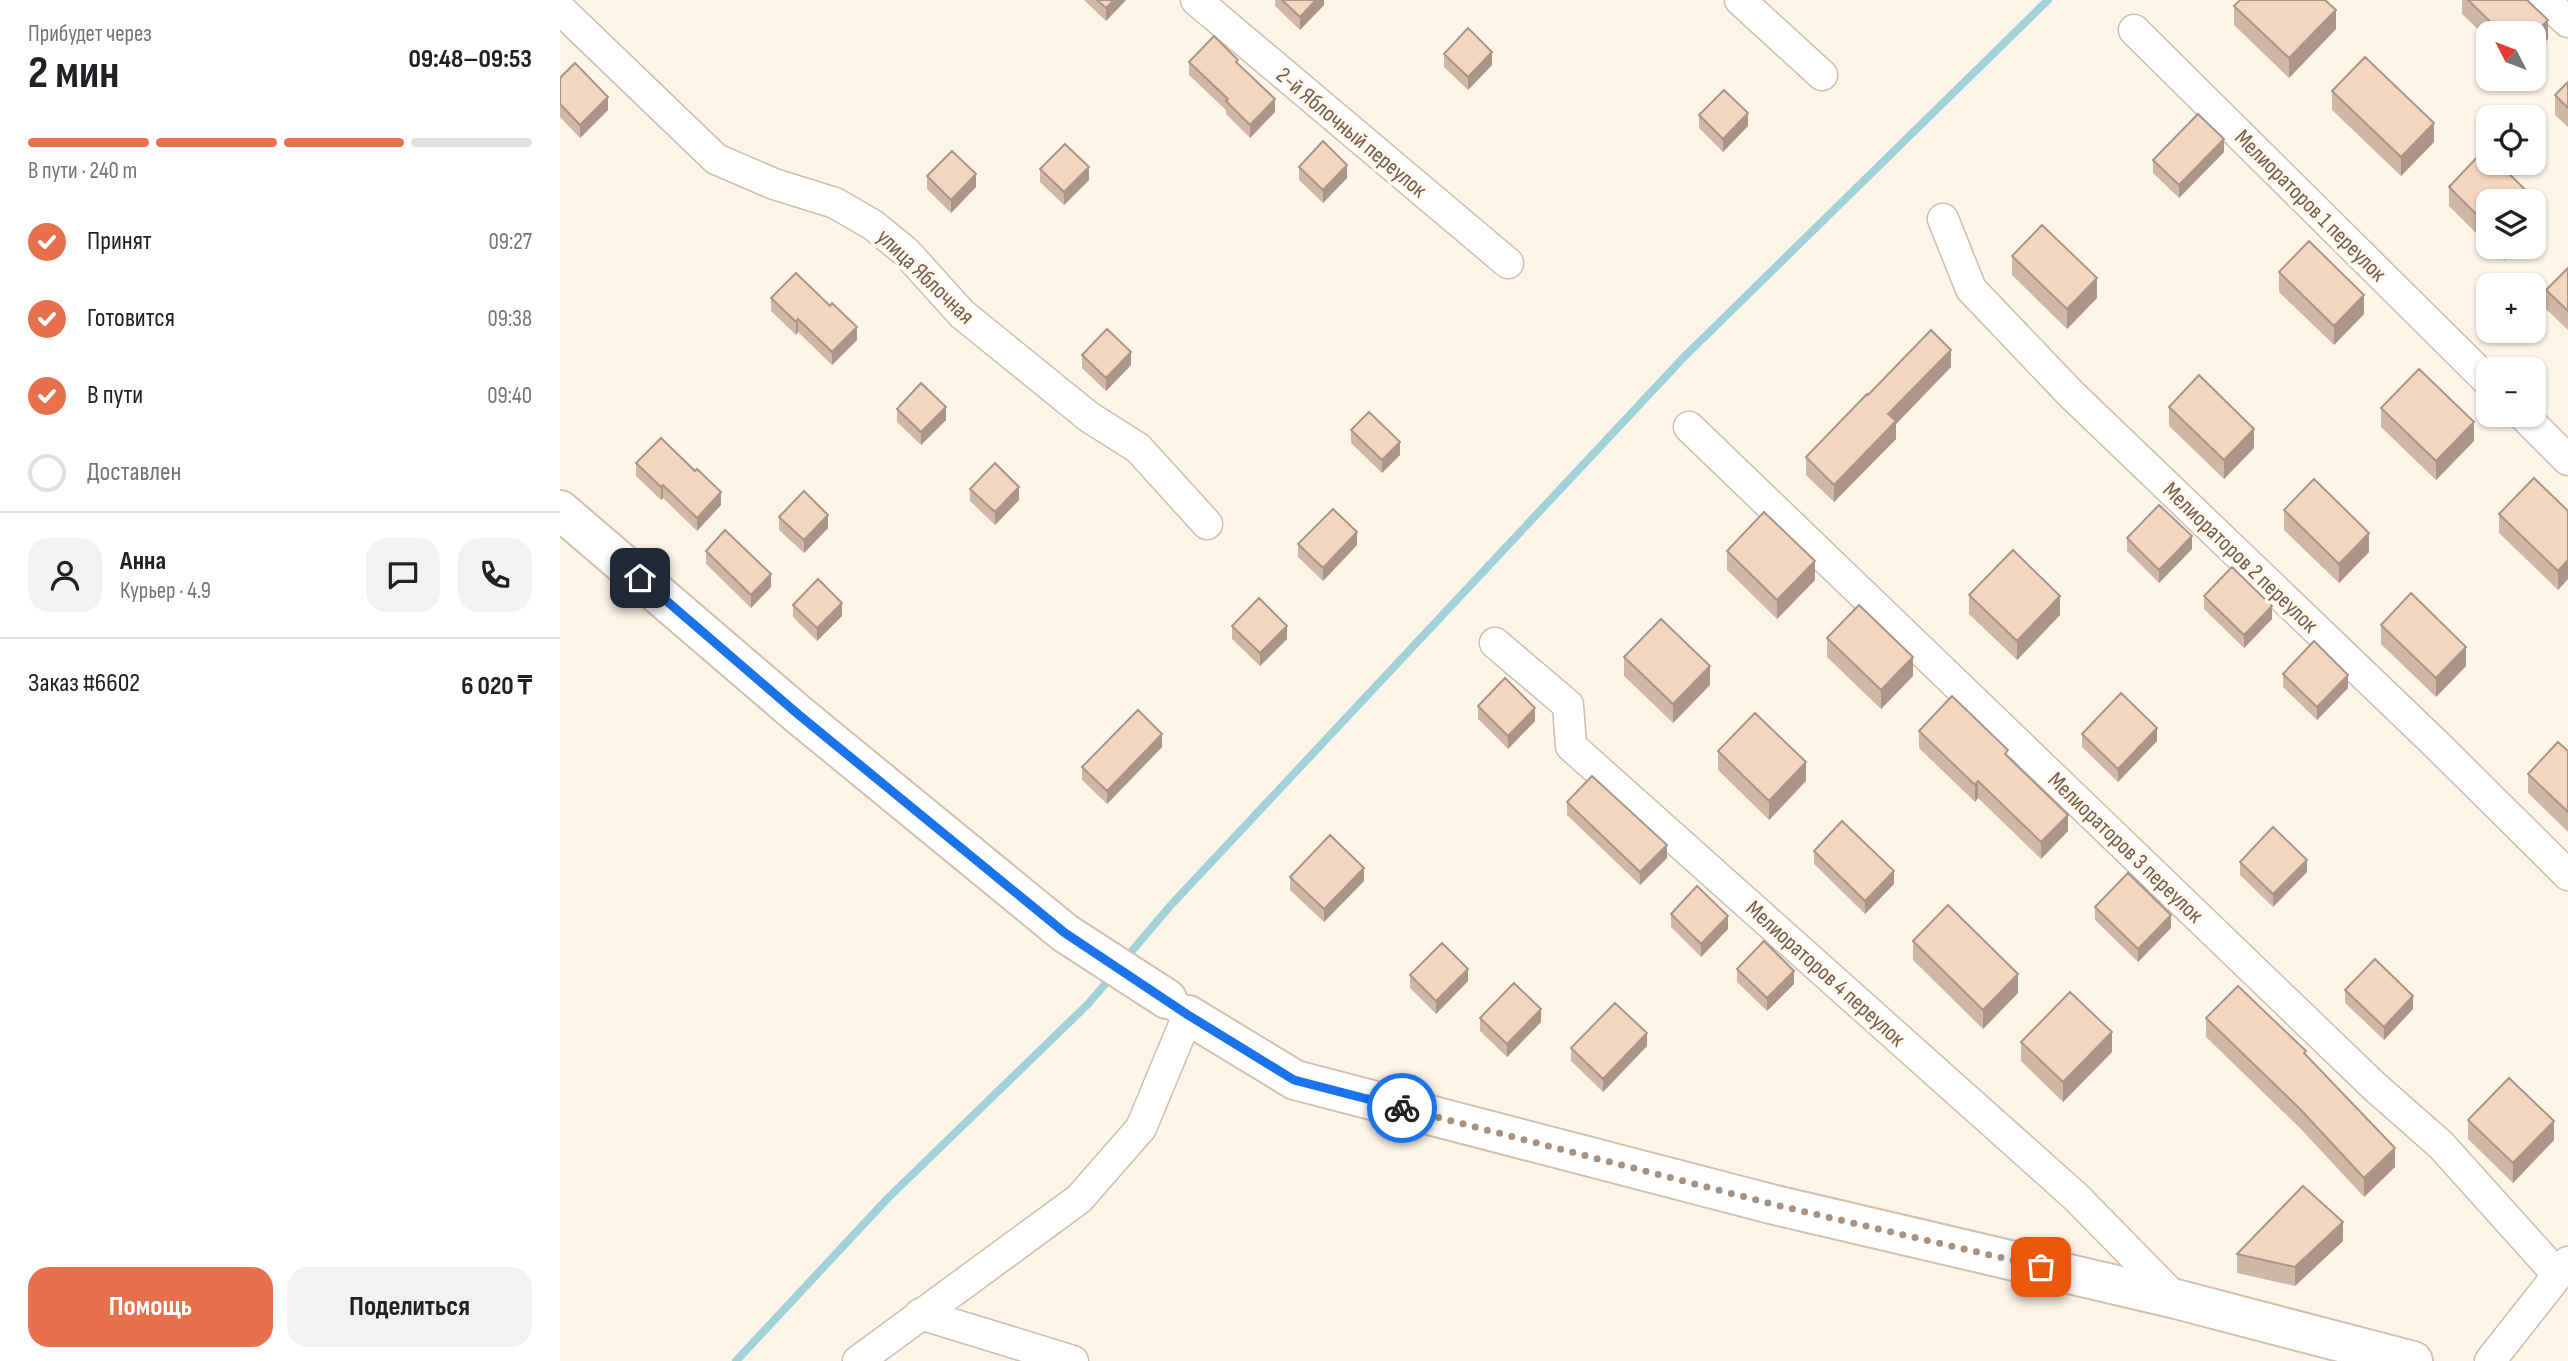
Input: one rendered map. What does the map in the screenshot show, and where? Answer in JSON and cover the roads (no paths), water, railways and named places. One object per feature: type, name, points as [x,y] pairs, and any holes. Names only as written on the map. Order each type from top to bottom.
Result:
[{"type":"street","name":"2-й Яблочный переулок","points":[[1196,0],[1508,263]]},
{"type":"street","points":[[1740,0],[1822,75]]},
{"type":"street","points":[[2544,0],[2568,23]]},
{"type":"street","name":"улица Яблочная","points":[[560,9],[716,159],[774,184],[835,203],[873,225],[906,252],[962,314],[1089,417],[1138,448],[1207,524]]},
{"type":"street","name":"Мелиораторов 1 переулок","points":[[2134,30],[2476,369]]},
{"type":"street","name":"Мелиораторов 2 переулок","points":[[1943,219],[1971,289],[2071,394],[2437,745],[2568,875]]},
{"type":"street","name":"Мелиораторов 3 переулок","points":[[1689,427],[2375,1087],[2441,1145],[2562,1268]]},
{"type":"street","points":[[2535,427],[2568,460]]},
{"type":"street","points":[[560,510],[799,715],[1065,933],[1294,1080],[1772,1204],[2176,1299],[2413,1361]]},
{"type":"street","name":"Мелиораторов 4 переулок","points":[[1495,643],[1569,705],[1571,746],[2066,1188],[2176,1299]]},
{"type":"street","points":[[858,1361],[1079,1199],[1141,1128],[1177,1007]]},
{"type":"street","points":[[2490,1361],[2562,1268]]},
{"type":"street","points":[[920,1314],[1073,1361]]},
{"type":"waterway","points":[[1125,959],[1171,905],[1684,357],[2048,0]]},
{"type":"waterway","points":[[736,1361],[888,1198],[1088,1004],[1113,975]]}]
